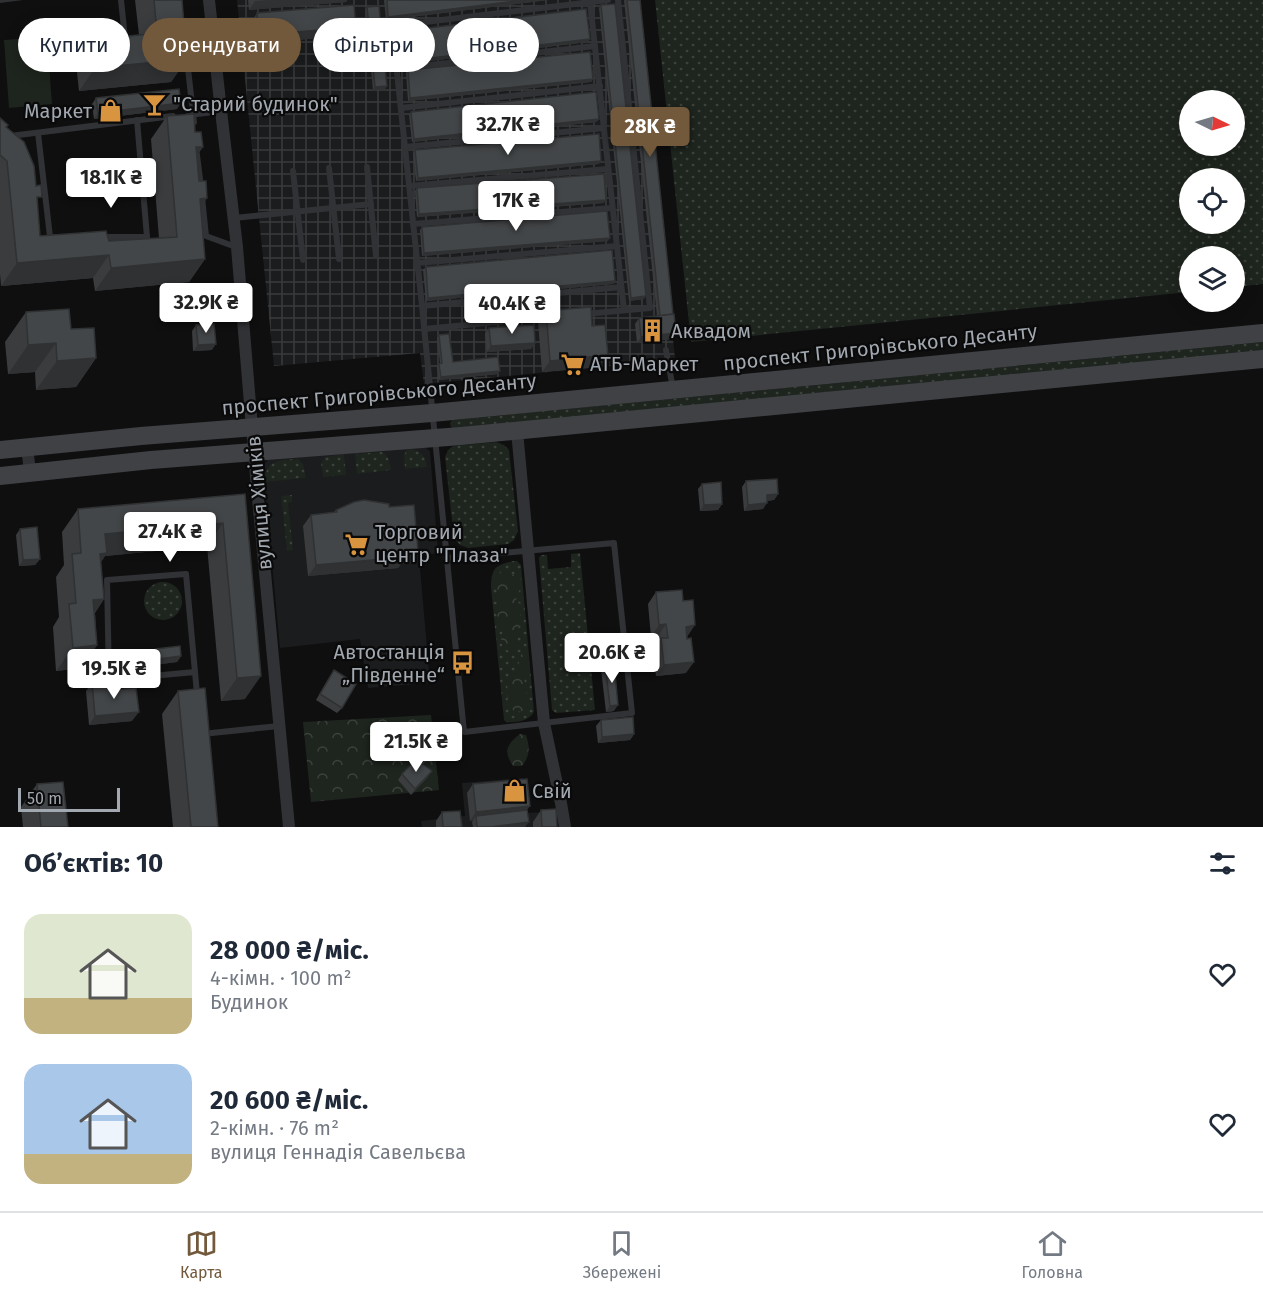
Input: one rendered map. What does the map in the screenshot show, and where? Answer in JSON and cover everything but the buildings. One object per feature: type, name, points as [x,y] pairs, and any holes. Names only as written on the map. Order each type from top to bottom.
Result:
[{"type":"street","name":"вулиця Хіміків","points":[[209,0],[237,247],[289,827]]},
{"type":"street","name":"проспект Григорівського Десанту","points":[[0,450],[141,436],[432,413],[1263,333]]},
{"type":"street","points":[[0,476],[151,460],[517,431],[1263,359]]},
{"type":"street","points":[[517,431],[544,723],[565,827]]},
{"type":"street","points":[[27,447],[30,472]]},
{"type":"lane","points":[[121,0],[123,18]]},
{"type":"lane","points":[[435,21],[608,0]]},
{"type":"lane","points":[[577,314],[650,308],[618,0]]},
{"type":"lane","points":[[590,2],[624,310]]},
{"type":"lane","points":[[435,64],[595,46]]},
{"type":"lane","points":[[188,72],[194,125]]},
{"type":"lane","points":[[396,72],[422,306],[434,438],[446,558],[464,732],[632,713],[614,543],[446,558]]},
{"type":"lane","points":[[401,108],[600,86]]},
{"type":"lane","points":[[0,135],[2,137],[221,111]]},
{"type":"lane","points":[[93,237],[147,237],[137,120]]},
{"type":"lane","points":[[405,147],[604,128]]},
{"type":"lane","points":[[38,133],[50,237],[61,237]]},
{"type":"lane","points":[[195,136],[206,236],[237,247]]},
{"type":"lane","points":[[367,167],[376,256]]},
{"type":"lane","points":[[329,168],[339,259]]},
{"type":"lane","points":[[409,186],[608,169]]},
{"type":"lane","points":[[293,171],[303,260]]},
{"type":"lane","points":[[234,218],[371,204]]},
{"type":"lane","points":[[413,224],[612,208]]},
{"type":"lane","points":[[417,263],[617,246]]},
{"type":"lane","points":[[422,306],[621,286]]},
{"type":"lane","points":[[424,329],[554,316]]},
{"type":"lane","points":[[666,350],[673,390]]},
{"type":"lane","points":[[109,680],[107,580],[186,574],[198,703]]},
{"type":"lane","points":[[86,682],[195,672]]},
{"type":"lane","points":[[201,724],[202,734],[279,726]]},
{"type":"shaded area","points":[[237,0],[638,0],[675,358],[424,384],[420,353],[274,366],[244,72],[301,72],[301,18],[239,18]]},
{"type":"shaded area","points":[[423,446],[430,451],[438,553],[419,556],[430,683],[368,688],[360,639],[280,648],[263,467],[269,457]]},
{"type":"shaded area","points":[[523,778],[526,813],[548,812],[549,827],[422,827],[421,821],[465,816],[462,783]]},
{"type":"green space","points":[[655,0],[1263,0],[1263,284],[1245,286],[1245,246],[1179,246],[1179,293],[691,342]]},
{"type":"green space","points":[[18,39],[18,72],[50,72],[52,104],[9,108],[4,40]]},
{"type":"green space","points":[[1263,342],[1263,351],[454,429],[450,423],[452,420]]},
{"type":"green space","points":[[496,442],[509,450],[518,531],[514,540],[508,544],[468,548],[460,545],[454,538],[445,457],[453,446]]},
{"type":"green space","points":[[411,449],[422,455],[427,467],[405,469],[404,455],[407,450]]},
{"type":"green space","points":[[382,452],[389,460],[391,470],[357,474],[355,454]]},
{"type":"green space","points":[[344,454],[346,475],[323,477],[321,463],[325,457]]},
{"type":"green space","points":[[298,459],[303,464],[306,478],[265,482],[268,469],[275,462]]},
{"type":"green space","points":[[292,495],[292,502],[288,503],[293,550],[287,551],[281,496]]},
{"type":"green space","points":[[580,553],[595,710],[556,713],[552,710],[539,558],[541,555],[547,555],[548,569],[571,567],[571,554]]},
{"type":"green space","points":[[513,561],[521,565],[534,712],[518,722],[506,722],[491,587],[493,571],[502,564]]},
{"type":"green space","points":[[505,569],[510,574],[519,576],[522,583],[516,600],[521,605],[517,644],[515,649],[509,651],[503,648],[501,640],[503,629],[496,612],[500,595],[494,586],[493,578],[499,576]]},
{"type":"green space","points":[[163,582],[176,588],[182,601],[176,614],[163,620],[150,614],[144,601],[150,588]]},
{"type":"green space","points":[[525,650],[528,652],[529,665],[524,676],[528,706],[525,711],[515,712],[508,705],[507,681],[518,668],[520,656]]},
{"type":"green space","points":[[431,715],[439,790],[311,802],[303,722]]},
{"type":"green space","points":[[520,734],[526,735],[528,755],[522,766],[513,766],[507,752],[509,745]]},
{"type":"place","name":"\"Старий будинок\"","points":[[155,104]]},
{"type":"place","name":"Маркет","points":[[110,111]]},
{"type":"place","name":"Аквадом","points":[[653,331]]},
{"type":"place","name":"АТБ-Маркет","points":[[572,364]]},
{"type":"place","name":"Торговий центр \"Плаза\"","points":[[357,544]]},
{"type":"place","name":"Автостанція „Південне“","points":[[463,663]]},
{"type":"place","name":"Свій","points":[[514,791]]}]
